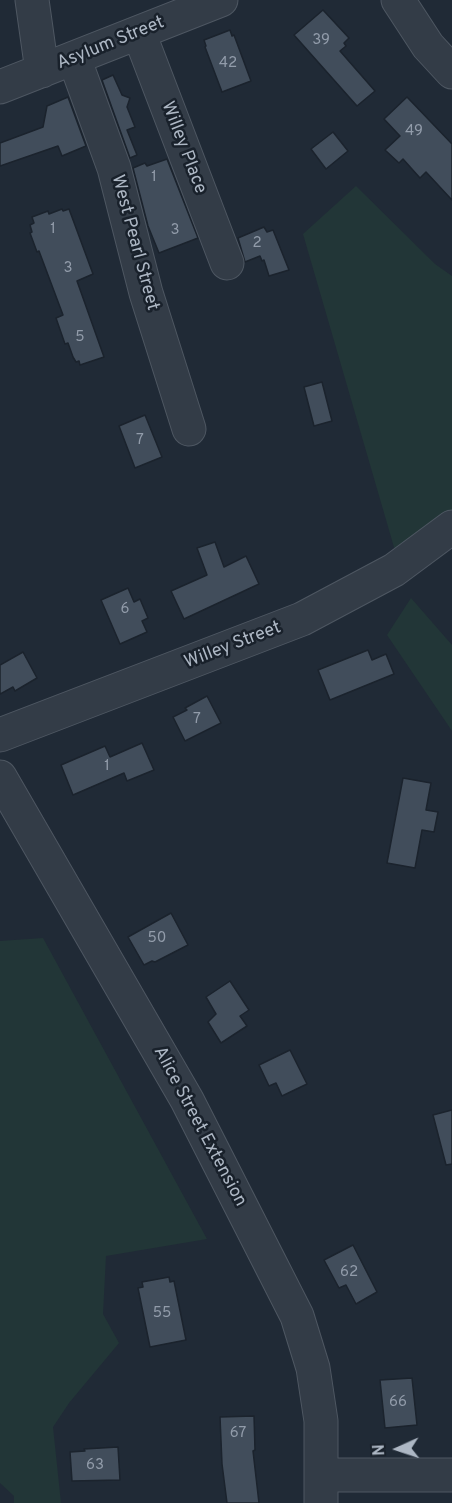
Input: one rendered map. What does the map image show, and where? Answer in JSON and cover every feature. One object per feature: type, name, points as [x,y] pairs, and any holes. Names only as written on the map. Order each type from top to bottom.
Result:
[{"type":"street","points":[[32,0],[42,71]]},
{"type":"street","name":"Asylum Street","points":[[0,87],[221,0]]},
{"type":"street","points":[[398,0],[428,46],[452,72]]},
{"type":"street","name":"Willey Place","points":[[139,33],[227,264]]},
{"type":"street","name":"West Pearl Street","points":[[74,58],[114,168],[146,293],[189,429]]},
{"type":"street","name":"Willey Street","points":[[0,735],[302,619],[394,570],[452,527]]},
{"type":"street","name":"Alice Street Extension","points":[[0,777],[187,1100],[297,1316],[313,1368],[321,1422],[322,1489]]},
{"type":"street","points":[[322,1489],[452,1475]]},
{"type":"green space","points":[[356,186],[435,264],[452,276],[452,516],[398,561],[303,234]]},
{"type":"green space","points":[[411,598],[452,645],[452,731],[387,635]]},
{"type":"green space","points":[[43,938],[207,1239],[106,1256],[103,1314],[119,1343],[69,1403],[53,1427],[61,1503],[14,1503],[14,1496],[0,1483],[0,941]]},
{"type":"building","points":[[323,10],[349,38],[344,43],[346,46],[340,51],[375,91],[357,106],[294,35]]},
{"type":"building","points":[[230,30],[251,81],[222,92],[204,40]]},
{"type":"building","points":[[113,75],[122,95],[130,98],[127,107],[135,127],[127,130],[137,155],[130,158],[102,80]]},
{"type":"building","points":[[68,97],[86,146],[62,156],[58,146],[0,166],[0,143],[43,127],[47,106]]},
{"type":"building","points":[[407,97],[452,144],[452,200],[426,172],[420,178],[403,159],[399,163],[385,150],[400,136],[384,119]]},
{"type":"building","points":[[333,132],[348,151],[326,169],[311,149]]},
{"type":"building","points":[[167,159],[198,238],[159,253],[148,226],[133,168]]},
{"type":"building","points":[[62,209],[63,211],[69,209],[93,274],[77,281],[104,357],[80,365],[79,361],[76,362],[73,357],[68,343],[65,344],[56,318],[63,315],[30,233],[32,232],[30,225],[34,223],[32,217]]},
{"type":"building","points":[[264,227],[267,232],[273,230],[289,270],[269,276],[264,260],[262,261],[260,256],[245,262],[238,238]]},
{"type":"building","points":[[322,382],[332,421],[314,426],[304,387]]},
{"type":"building","points":[[145,415],[162,457],[135,468],[119,426]]},
{"type":"building","points":[[215,542],[224,567],[246,556],[259,584],[184,619],[171,591],[207,575],[197,548]]},
{"type":"building","points":[[128,588],[134,602],[140,599],[148,618],[142,621],[147,632],[120,644],[101,600]]},
{"type":"building","points":[[368,650],[372,660],[386,654],[394,674],[330,700],[318,670]]},
{"type":"building","points":[[23,652],[37,678],[15,691],[13,687],[0,694],[0,665]]},
{"type":"building","points":[[207,696],[221,723],[185,741],[173,717]]},
{"type":"building","points":[[142,743],[154,770],[127,781],[124,773],[73,795],[61,765],[105,746],[110,757]]},
{"type":"building","points":[[403,778],[431,783],[426,810],[438,812],[434,832],[422,830],[415,868],[387,863]]},
{"type":"building","points":[[171,913],[188,945],[155,962],[144,965],[128,937]]},
{"type":"building","points":[[230,981],[249,1010],[240,1016],[247,1026],[221,1043],[208,1022],[216,1014],[206,997]]},
{"type":"building","points":[[290,1050],[307,1084],[282,1096],[276,1083],[269,1086],[259,1065]]},
{"type":"building","points":[[452,1110],[452,1164],[446,1165],[433,1115]]},
{"type":"building","points":[[353,1245],[377,1292],[356,1304],[346,1285],[339,1288],[324,1260]]},
{"type":"building","points":[[169,1277],[170,1282],[174,1281],[186,1340],[150,1347],[138,1288],[143,1287],[142,1282]]},
{"type":"building","points":[[412,1378],[417,1425],[385,1428],[380,1380]]},
{"type":"building","points":[[254,1416],[255,1450],[253,1451],[259,1503],[227,1503],[222,1464],[220,1417]]},
{"type":"building","points":[[118,1447],[120,1480],[72,1481],[70,1452]]}]
